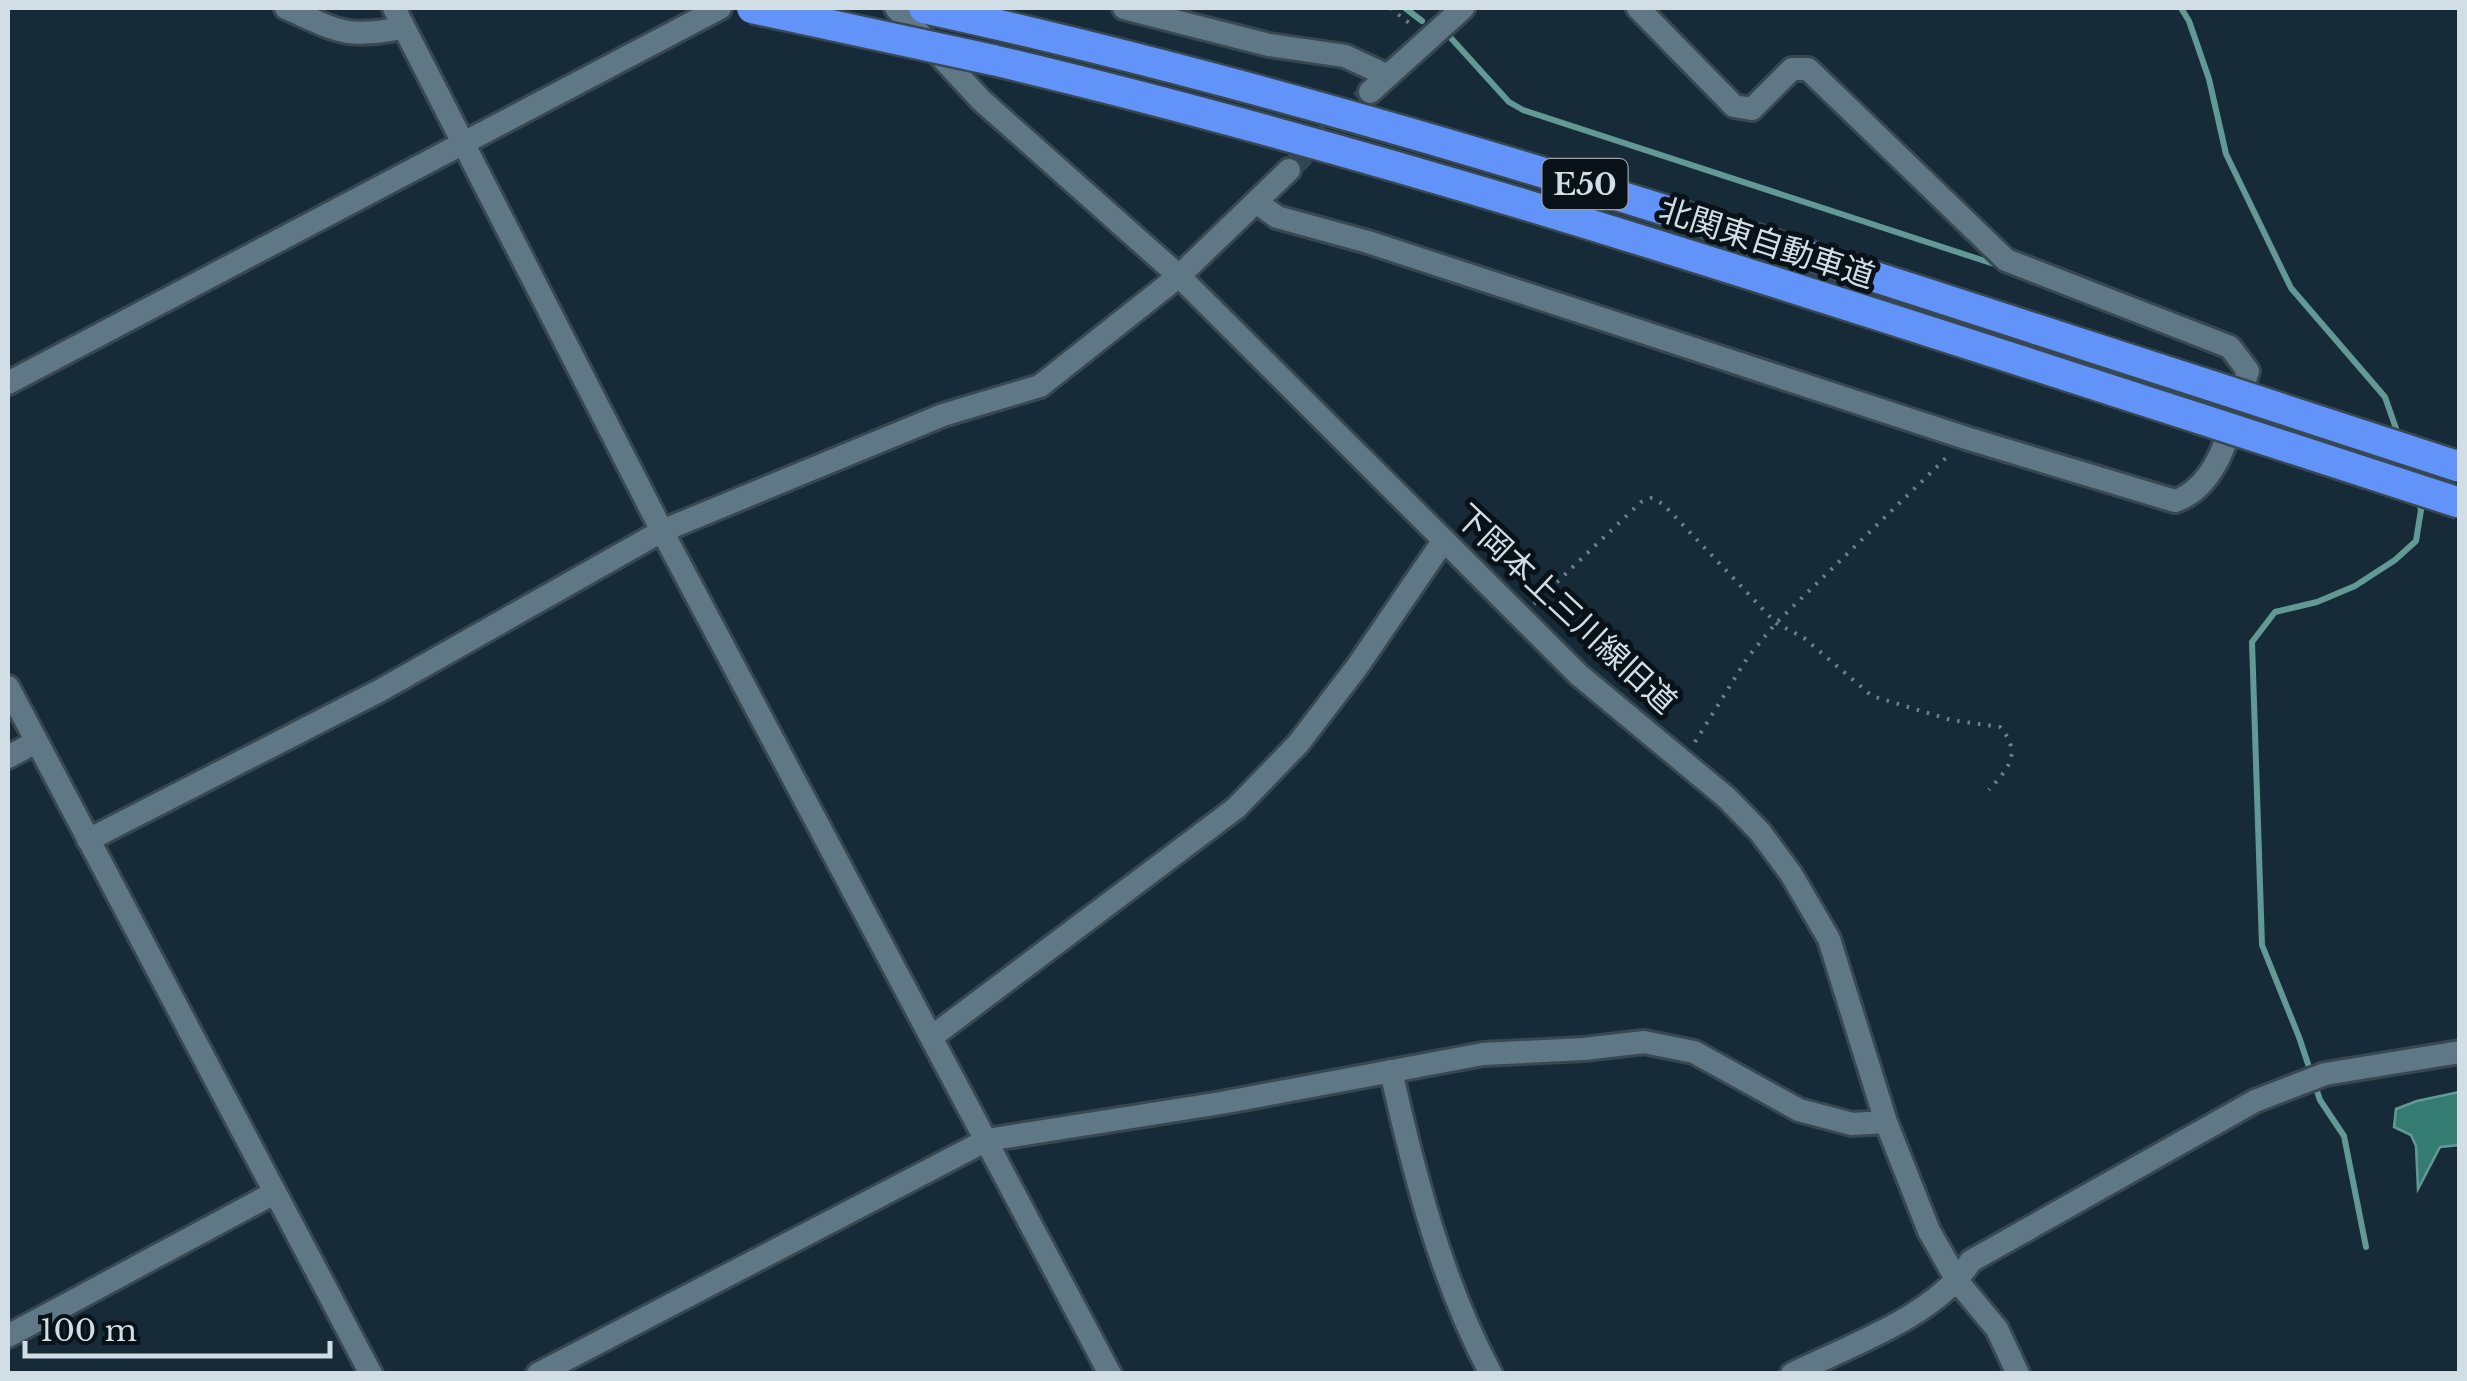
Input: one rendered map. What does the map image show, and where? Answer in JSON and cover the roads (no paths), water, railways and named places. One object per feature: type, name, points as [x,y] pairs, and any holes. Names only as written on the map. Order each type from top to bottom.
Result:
[{"type":"highway","name":"北関東自動車道","points":[[752,8],[1171,102],[1571,217],[2460,503]]},
{"type":"highway","name":"北関東自動車道","points":[[937,10],[1380,123],[1608,192],[2460,466]]},
{"type":"street","points":[[286,8],[343,33],[369,34],[398,18],[662,531],[1110,1374]]},
{"type":"street","points":[[8,383],[720,8]]},
{"type":"street","name":"下岡本上三川線旧道","points":[[896,8],[981,100],[1178,276],[1579,675],[1727,798],[1760,832],[1791,874],[1829,939],[1886,1122],[1929,1231],[1958,1282],[1997,1329],[2018,1374]]},
{"type":"street","points":[[1124,8],[1269,45],[1345,56],[1378,84],[1463,8]]},
{"type":"street","points":[[1256,202],[1276,218],[1368,242],[1966,438],[2174,501],[2192,495],[2219,456],[2248,371],[2230,347],[2006,260],[1808,69],[1792,69],[1752,109],[1734,106],[1638,8]]},
{"type":"street","points":[[88,840],[381,690],[662,531],[943,415],[1040,386],[1178,276],[1288,170]]},
{"type":"street","points":[[933,1036],[1236,808],[1298,744],[1358,667],[1444,540]]},
{"type":"street","points":[[8,687],[371,1374]]},
{"type":"street","points":[[8,757],[36,742]]},
{"type":"street","points":[[538,1374],[987,1140],[1483,1054],[1644,1042],[1694,1052],[1799,1110],[1852,1124],[1886,1122]]},
{"type":"street","points":[[1792,1374],[1924,1308],[1958,1282],[1971,1261],[2255,1101],[2326,1074],[2460,1052]]},
{"type":"street","points":[[1391,1071],[1414,1177],[1474,1342],[1491,1374]]},
{"type":"street","points":[[8,1336],[274,1193]]},
{"type":"waterway","points":[[1405,8],[1422,21]]},
{"type":"waterway","points":[[2181,8],[2209,79],[2226,154],[2291,288],[2385,397],[2399,437]]},
{"type":"waterway","points":[[1450,37],[1509,102],[1523,110],[1994,264]]},
{"type":"waterway","points":[[2366,1247],[2344,1136],[2320,1100],[2262,945],[2252,642],[2275,612],[2317,602],[2355,586],[2395,560],[2416,541],[2421,510],[2418,501]]},
{"type":"tunnel","points":[[1289,170],[1370,92]]}]
